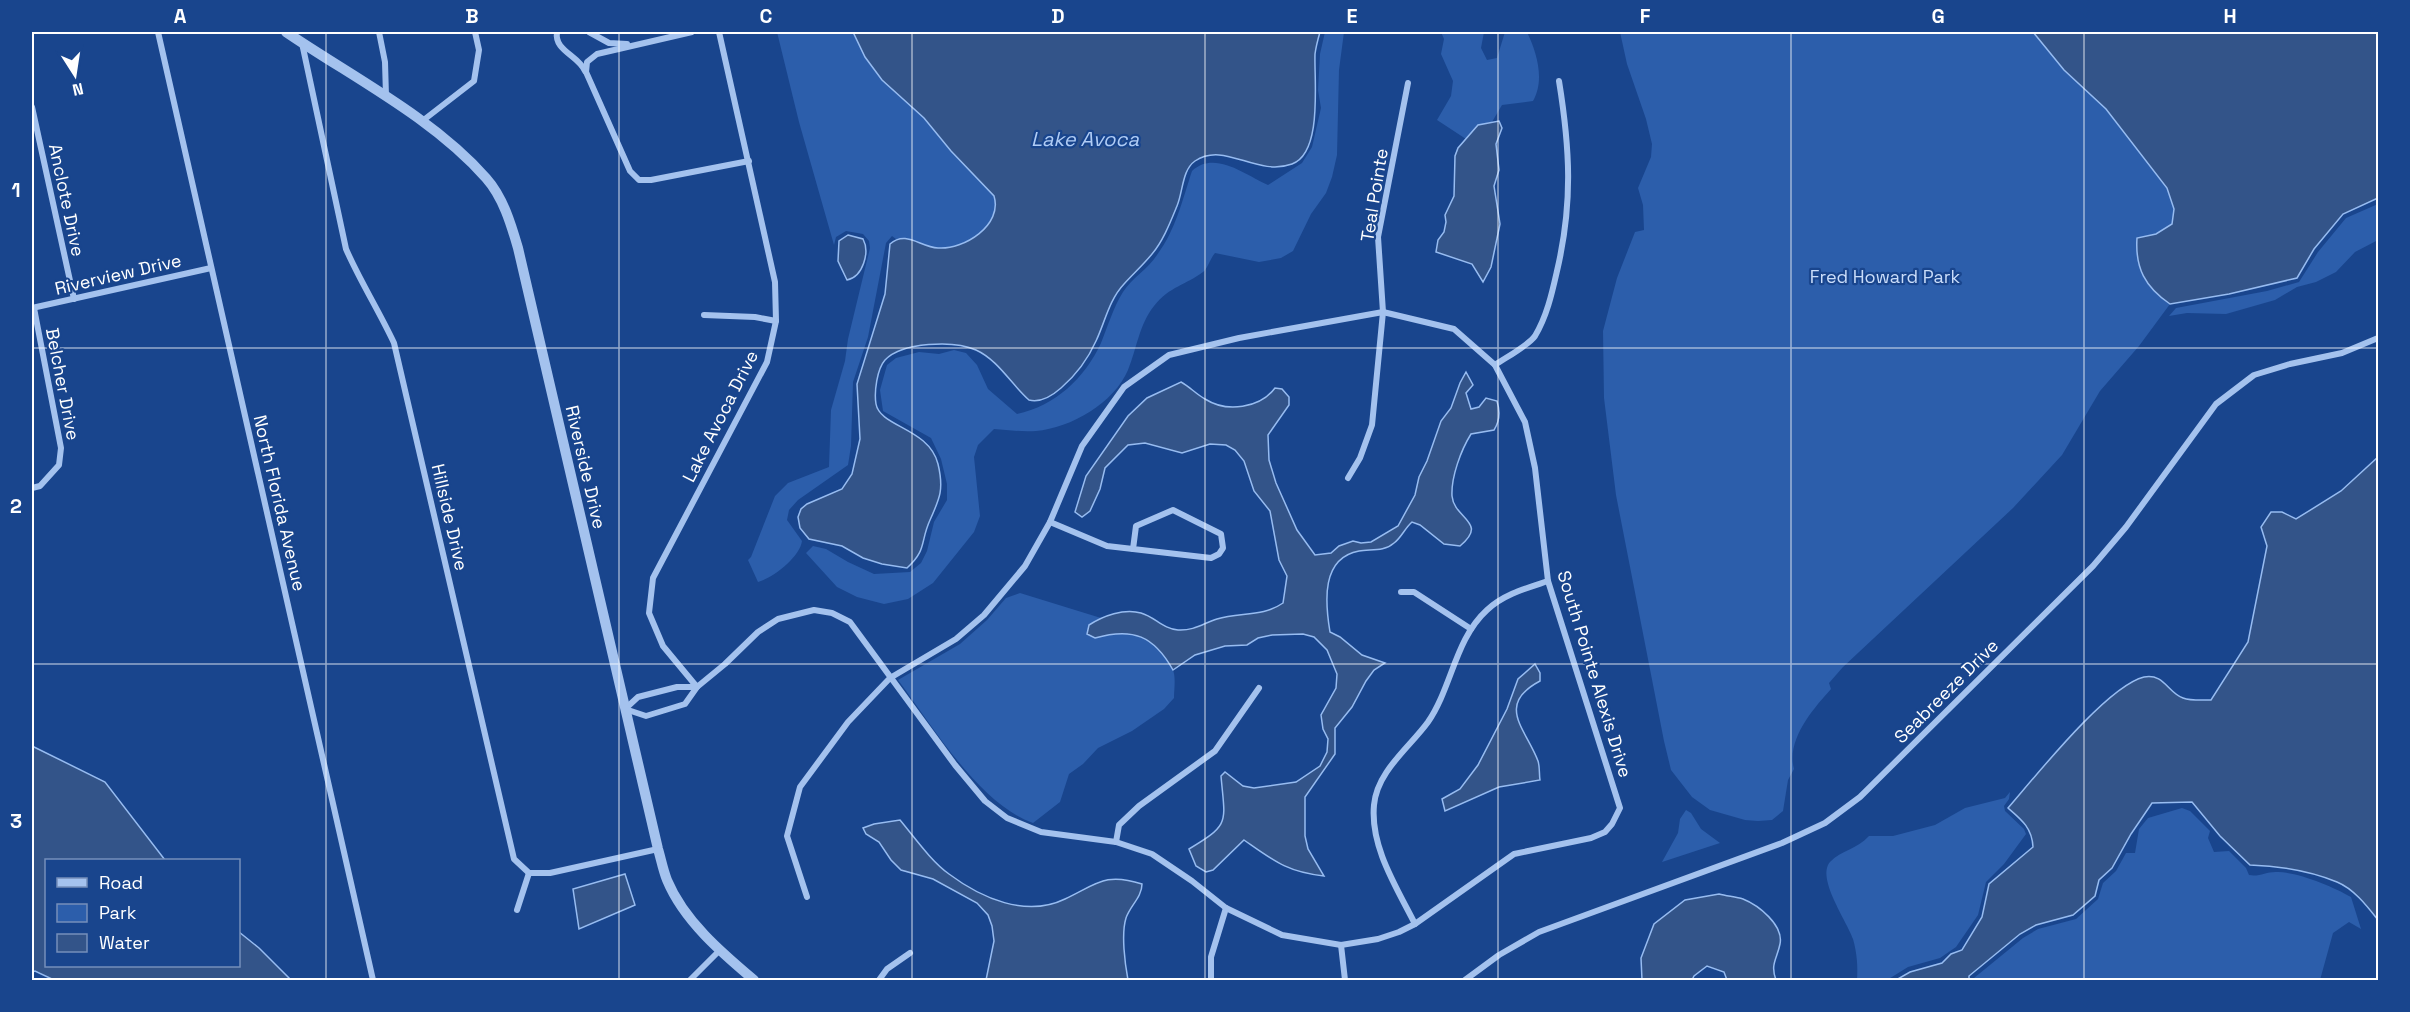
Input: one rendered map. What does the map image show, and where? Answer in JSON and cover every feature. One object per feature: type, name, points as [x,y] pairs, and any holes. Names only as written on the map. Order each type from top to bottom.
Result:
[{"type":"street","name":"North Florida Avenue","points":[[158,32],[373,981]]},
{"type":"street","name":"Riverside Drive","points":[[286,32],[386,96],[449,142],[487,179],[512,224],[658,849],[668,882],[687,912],[719,951],[754,981]]},
{"type":"street","points":[[378,32],[385,62],[386,96]]},
{"type":"street","points":[[421,122],[474,81],[479,50],[475,32]]},
{"type":"street","points":[[557,32],[556,38],[560,46],[580,61],[630,171],[639,180],[651,180],[749,161]]},
{"type":"street","points":[[589,32],[614,44],[638,44]]},
{"type":"street","points":[[586,72],[587,62],[597,54],[692,32]]},
{"type":"street","name":"Lake Avoca Drive","points":[[697,687],[663,646],[649,613],[652,578],[767,362],[776,321],[775,282],[719,32]]},
{"type":"street","name":"Hillside Drive","points":[[301,42],[346,249],[357,275],[380,312],[394,343],[514,859],[529,873]]},
{"type":"street","points":[[1495,365],[1534,338],[1550,302],[1563,245],[1569,180],[1568,134],[1559,81]]},
{"type":"street","name":"Teal Pointe","points":[[1348,478],[1359,458],[1372,424],[1383,312],[1378,237],[1408,83]]},
{"type":"street","name":"Anclote Drive","points":[[32,108],[74,299]]},
{"type":"street","name":"Riverview Drive","points":[[33,308],[211,268]]},
{"type":"street","name":"Belcher Drive","points":[[32,488],[40,486],[59,465],[61,448],[33,308]]},
{"type":"street","name":"South Pointe Alexis Drive","points":[[626,709],[645,716],[685,704],[697,687],[758,632],[778,619],[814,610],[832,613],[850,622],[890,678],[986,801],[1007,818],[1041,832],[1116,842],[1152,854],[1226,908],[1282,935],[1341,945],[1378,939],[1415,924],[1514,854],[1591,838],[1605,832],[1620,808],[1548,581],[1535,468],[1525,422],[1495,365],[1454,329],[1383,312],[1239,338],[1169,355],[1124,387],[1082,446],[1050,522],[1026,566],[984,615],[956,639],[890,678]]},
{"type":"street","points":[[705,315],[755,317],[776,321]]},
{"type":"street","name":"Seabreeze Drive","points":[[1465,981],[1499,955],[1539,932],[1782,843],[1825,823],[1860,797],[2093,566],[2126,527],[2216,404],[2254,375],[2290,364],[2342,353],[2379,338]]},
{"type":"street","points":[[1050,522],[1107,546],[1133,549],[1211,558],[1219,554],[1224,541],[1221,534],[1173,510],[1136,526],[1133,549]]},
{"type":"street","points":[[1415,924],[1384,860],[1376,832],[1374,804],[1377,792],[1389,770],[1429,721],[1443,697],[1456,658],[1471,629],[1487,610],[1502,598],[1548,581]]},
{"type":"street","points":[[1401,592],[1414,592],[1471,629]]},
{"type":"street","points":[[807,897],[787,836],[800,787],[848,722],[890,678]]},
{"type":"street","points":[[626,709],[638,697],[677,687],[697,687]]},
{"type":"street","points":[[1116,842],[1119,825],[1139,806],[1215,750],[1259,688]]},
{"type":"street","points":[[517,910],[529,873],[550,873],[658,849]]},
{"type":"street","points":[[1211,981],[1211,957],[1226,908]]},
{"type":"street","points":[[1341,945],[1345,981]]},
{"type":"street","points":[[690,981],[719,951]]},
{"type":"street","points":[[879,981],[887,969],[910,953]]},
{"type":"green space","points":[[777,32],[853,32],[865,57],[882,80],[924,118],[951,151],[994,196],[995,207],[987,226],[969,241],[958,245],[937,248],[907,239],[896,239],[892,236],[886,243],[868,337],[853,382],[851,446],[848,465],[798,500],[789,510],[787,520],[802,541],[800,547],[785,566],[758,582],[748,560],[775,496],[788,483],[829,467],[831,410],[845,361],[848,339],[870,248],[869,241],[863,234],[846,231],[836,237],[834,245],[799,122]]},
{"type":"green space","points":[[1325,32],[1344,32],[1339,70],[1337,155],[1326,193],[1311,214],[1293,251],[1281,258],[1259,262],[1215,253],[1203,272],[1172,290],[1154,306],[1142,329],[1128,370],[1113,393],[1102,403],[1077,419],[1049,429],[1020,431],[994,429],[978,445],[974,457],[980,516],[974,532],[933,583],[908,599],[884,604],[857,597],[837,587],[806,553],[813,546],[826,549],[874,574],[910,572],[921,563],[927,551],[934,522],[947,500],[947,484],[941,459],[931,438],[883,411],[880,390],[887,365],[896,358],[919,352],[939,354],[954,350],[966,353],[977,365],[988,389],[1017,414],[1044,404],[1067,389],[1094,356],[1123,292],[1164,245],[1178,214],[1192,171],[1201,165],[1220,164],[1230,166],[1268,185],[1302,163],[1312,147],[1321,108],[1318,90],[1320,54]]},
{"type":"green space","points":[[1441,32],[1484,32],[1481,48],[1487,60],[1497,58],[1505,32],[1527,32],[1534,49],[1539,75],[1537,93],[1533,101],[1502,105],[1492,122],[1481,126],[1466,139],[1437,120],[1451,96],[1453,81],[1441,54],[1444,39]]},
{"type":"green space","name":"Fred Howard Park","points":[[1620,32],[2033,32],[2064,70],[2106,109],[2167,188],[2174,209],[2172,224],[2156,234],[2137,238],[2138,259],[2143,276],[2154,291],[2170,304],[2139,346],[2100,391],[2062,455],[2013,508],[1843,667],[1829,683],[1831,689],[1809,715],[1797,736],[1793,758],[1794,769],[1788,780],[1783,811],[1772,820],[1745,820],[1710,810],[1692,797],[1671,770],[1616,495],[1604,398],[1603,331],[1617,278],[1635,232],[1644,230],[1643,205],[1638,188],[1651,157],[1652,144],[1627,64]]},
{"type":"green space","points":[[2378,204],[2378,240],[2355,252],[2336,272],[2316,282],[2297,287],[2275,300],[2226,314],[2187,313],[2169,316],[2176,308],[2267,291],[2299,282],[2318,252],[2346,218]]},
{"type":"green space","points":[[1020,593],[1101,618],[1089,625],[1095,638],[1123,634],[1148,641],[1165,656],[1172,668],[1175,680],[1174,698],[1164,709],[1132,731],[1098,748],[1083,764],[1069,774],[1060,802],[1033,823],[1013,813],[994,799],[976,781],[941,740],[898,680],[960,644],[987,620],[1006,598]]},
{"type":"green space","points":[[2010,792],[2009,799],[2004,806],[2005,811],[2024,829],[2026,834],[2004,864],[1986,882],[1978,915],[1956,947],[1940,958],[1908,967],[1887,980],[1857,980],[1857,960],[1853,939],[1834,900],[1827,878],[1830,862],[1869,836],[1893,836],[1935,825],[1965,808],[2005,798]]},
{"type":"green space","points":[[2182,808],[2190,811],[2210,831],[2208,838],[2214,852],[2229,851],[2246,868],[2249,875],[2274,872],[2295,874],[2351,897],[2361,929],[2349,922],[2333,933],[2320,980],[1974,980],[2023,938],[2038,929],[2076,919],[2098,899],[2103,883],[2116,871],[2126,853],[2135,853],[2139,829],[2148,818]]},
{"type":"green space","points":[[1686,810],[1691,813],[1701,829],[1720,843],[1662,862],[1678,833],[1680,819]]},
{"type":"water","name":"Lake Avoca","points":[[853,32],[1320,32],[1315,54],[1313,131],[1309,146],[1302,157],[1292,164],[1279,167],[1218,155],[1206,156],[1195,161],[1185,176],[1177,206],[1160,243],[1119,290],[1089,354],[1077,372],[1058,391],[1042,400],[1029,400],[984,354],[955,345],[915,346],[903,349],[885,360],[878,375],[876,387],[875,399],[879,412],[925,443],[933,452],[941,480],[939,499],[920,551],[907,568],[882,564],[863,558],[842,546],[809,539],[800,528],[798,517],[801,509],[807,504],[842,489],[852,474],[860,439],[857,384],[885,294],[890,244],[896,240],[907,239],[931,247],[948,248],[970,240],[987,226],[993,217],[994,196],[951,151],[924,118],[882,80],[865,57]]},
{"type":"water","points":[[2033,32],[2378,32],[2378,198],[2343,214],[2314,249],[2297,278],[2229,294],[2170,304],[2154,291],[2143,276],[2137,249],[2137,238],[2156,234],[2172,224],[2174,209],[2167,188],[2106,109],[2064,70]]},
{"type":"water","points":[[1499,121],[1502,128],[1496,144],[1499,170],[1494,186],[1500,224],[1491,267],[1483,282],[1472,264],[1436,252],[1438,240],[1444,232],[1445,215],[1454,196],[1455,156],[1458,148],[1478,125]]},
{"type":"water","points":[[848,235],[863,239],[866,250],[861,269],[853,278],[847,280],[838,261],[839,241]]},
{"type":"water","points":[[1466,372],[1473,385],[1466,393],[1471,409],[1479,407],[1486,398],[1497,401],[1499,412],[1494,430],[1471,434],[1455,472],[1452,496],[1454,504],[1471,526],[1468,538],[1460,546],[1444,544],[1420,525],[1412,522],[1390,546],[1347,555],[1338,562],[1328,583],[1327,608],[1330,632],[1362,655],[1385,663],[1374,670],[1352,707],[1335,728],[1335,754],[1305,797],[1305,836],[1308,849],[1324,876],[1300,872],[1281,864],[1244,840],[1213,870],[1206,872],[1196,866],[1189,849],[1212,834],[1222,821],[1224,804],[1221,776],[1225,772],[1243,786],[1254,788],[1296,782],[1320,766],[1327,752],[1328,739],[1323,729],[1321,715],[1336,688],[1337,674],[1327,650],[1314,637],[1303,634],[1272,635],[1258,638],[1247,645],[1225,646],[1195,655],[1173,670],[1158,649],[1141,637],[1121,634],[1095,638],[1087,634],[1089,625],[1121,612],[1141,613],[1173,629],[1184,630],[1226,617],[1267,610],[1283,603],[1287,576],[1279,560],[1270,511],[1254,491],[1244,461],[1235,450],[1226,445],[1210,444],[1182,453],[1145,443],[1128,445],[1105,468],[1100,489],[1090,511],[1082,517],[1075,512],[1086,476],[1128,416],[1147,398],[1181,382],[1214,403],[1233,407],[1252,404],[1269,395],[1275,388],[1282,389],[1289,397],[1289,405],[1268,435],[1269,460],[1276,483],[1297,530],[1315,555],[1331,553],[1339,546],[1353,541],[1371,542],[1398,526],[1415,495],[1419,477],[1441,421],[1451,408]]},
{"type":"water","points":[[2378,457],[2378,920],[2355,893],[2337,882],[2294,870],[2250,865],[2220,836],[2192,802],[2152,803],[2112,868],[2099,880],[2095,896],[2073,915],[2036,925],[2020,934],[1969,976],[1969,980],[1896,980],[1910,972],[1942,963],[1951,954],[1962,950],[1982,917],[1989,884],[2033,847],[2028,829],[2008,808],[2072,734],[2111,697],[2129,684],[2144,677],[2151,677],[2161,681],[2183,698],[2211,700],[2248,642],[2267,546],[2261,527],[2271,512],[2282,512],[2296,519],[2341,491]]},
{"type":"water","points":[[1535,664],[1540,673],[1540,681],[1519,699],[1516,708],[1521,728],[1538,761],[1540,780],[1499,787],[1445,811],[1442,799],[1460,789],[1478,765],[1507,709],[1518,679]]},
{"type":"water","points":[[32,746],[105,782],[164,859],[45,859],[45,967],[240,967],[240,933],[291,980],[54,980],[35,971],[32,972]]},
{"type":"water","points":[[900,820],[942,869],[975,891],[1004,903],[1020,906],[1050,904],[1102,881],[1119,879],[1142,884],[1140,893],[1126,918],[1124,949],[1128,980],[986,980],[994,941],[988,915],[977,903],[933,879],[901,870],[879,842],[866,834],[863,828]]},
{"type":"water","points":[[625,874],[635,905],[579,929],[573,889]]},
{"type":"water","points":[[1719,894],[1749,902],[1774,923],[1780,937],[1774,966],[1776,980],[1727,980],[1724,972],[1707,966],[1692,980],[1642,980],[1641,958],[1654,924],[1685,900]]}]
